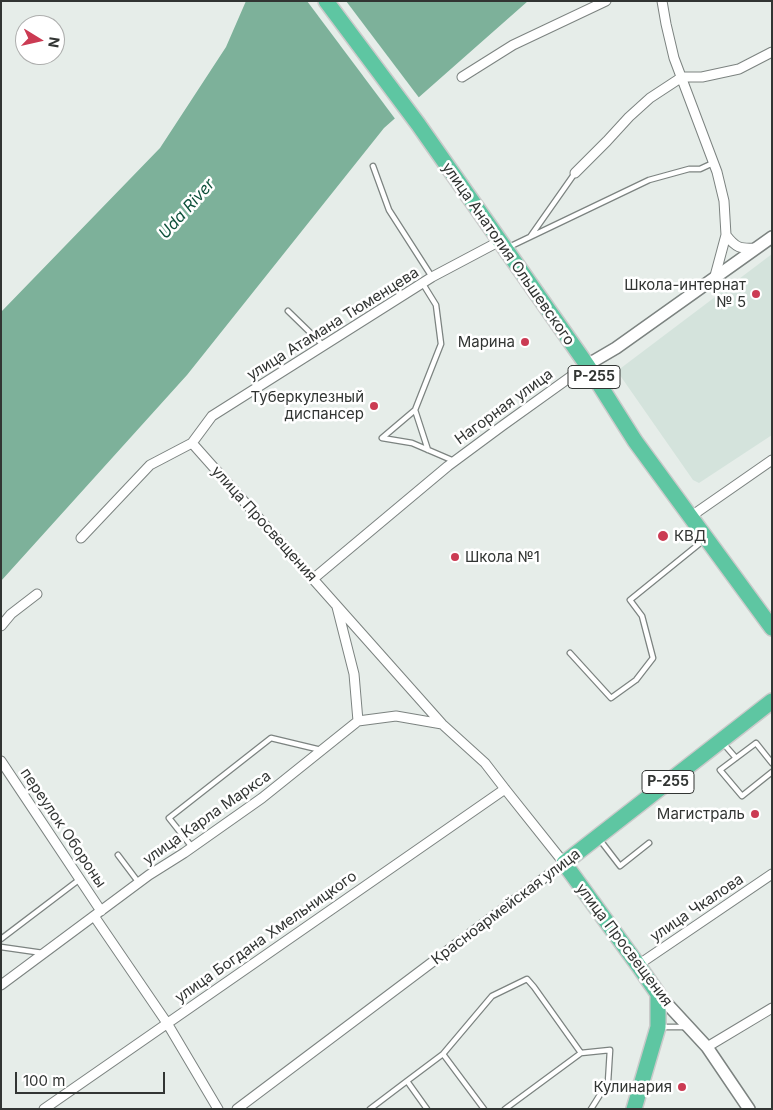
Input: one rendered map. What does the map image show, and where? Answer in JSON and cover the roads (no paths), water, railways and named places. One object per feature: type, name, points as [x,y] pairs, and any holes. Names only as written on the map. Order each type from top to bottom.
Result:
[{"type":"highway","name":"улица Анатолия Ольшевского","points":[[326,1],[418,124],[587,366],[635,441],[705,539],[769,619]]},
{"type":"highway","name":"Красноармейская улица","points":[[564,863],[772,701]]},
{"type":"highway","name":"улица Просвещения","points":[[564,863],[658,994]]},
{"type":"highway","points":[[634,1109],[658,1027],[658,994]]},
{"type":"street","points":[[462,77],[513,45],[606,1]]},
{"type":"street","points":[[662,1],[674,58],[717,172],[724,201],[726,235],[715,276]]},
{"type":"street","points":[[575,173],[650,98],[682,77],[702,77],[739,69],[772,52]]},
{"type":"street","points":[[726,235],[733,244],[743,249],[756,248]]},
{"type":"street","name":"Нагорная улица","points":[[313,579],[455,461],[772,237]]},
{"type":"street","name":"улица Атамана Тюменцева","points":[[192,443],[212,416],[432,277],[503,245]]},
{"type":"street","points":[[81,538],[150,464],[192,443]]},
{"type":"street","name":"улица Просвещения","points":[[192,443],[442,724],[485,762],[564,863]]},
{"type":"street","points":[[690,517],[772,460]]},
{"type":"street","points":[[1,626],[11,614],[37,594]]},
{"type":"street","name":"улица Просвещения","points":[[336,605],[354,674],[358,722]]},
{"type":"street","name":"улица Карла Маркса","points":[[1,985],[139,883],[262,798],[358,722],[396,716],[442,724]]},
{"type":"street","name":"переулок Обороны","points":[[1,761],[80,880],[98,913],[218,1109]]},
{"type":"street","name":"улица Богдана Хмельницкого","points":[[44,1109],[505,789]]},
{"type":"street","name":"Красноармейская улица","points":[[237,1109],[564,863]]},
{"type":"street","name":"улица Чкалова","points":[[638,965],[772,874]]},
{"type":"street","name":"улица Просвещения","points":[[658,994],[707,1048],[749,1109]]},
{"type":"street","points":[[707,1048],[772,1008]]},
{"type":"lane","points":[[503,245],[529,238],[649,180],[689,169],[700,169],[713,163]]},
{"type":"lane","points":[[373,166],[389,210],[432,277]]},
{"type":"lane","points":[[529,238],[575,173]]},
{"type":"lane","points":[[423,284],[436,305],[442,344],[416,410],[382,438],[412,443],[455,461]]},
{"type":"lane","points":[[288,311],[324,346]]},
{"type":"lane","points":[[416,410],[428,450]]},
{"type":"lane","points":[[570,653],[611,698],[636,680],[653,658],[642,616],[630,600],[705,539]]},
{"type":"lane","points":[[192,847],[169,818],[271,738],[322,751]]},
{"type":"lane","points":[[721,741],[736,758]]},
{"type":"lane","points":[[772,763],[756,744],[720,770],[742,796],[772,772]]},
{"type":"lane","points":[[598,837],[620,866],[649,843]]},
{"type":"lane","points":[[118,855],[139,883]]},
{"type":"lane","points":[[1,939],[80,880]]},
{"type":"lane","points":[[1,946],[44,953]]},
{"type":"lane","points":[[370,1109],[443,1054],[492,996],[527,979],[581,1053]]},
{"type":"lane","points":[[658,1027],[688,1027]]},
{"type":"lane","points":[[505,1109],[581,1053],[610,1050],[608,1082],[591,1109]]},
{"type":"lane","points":[[443,1054],[484,1109]]},
{"type":"lane","points":[[407,1081],[428,1109]]},
{"type":"water","name":"Uda River","points":[[246,1],[528,1],[384,128],[187,375],[1,581],[1,312],[160,148],[226,47]]},
{"type":"place","name":"Школа-интернат № 5","points":[[756,294]]},
{"type":"place","name":"Марина","points":[[525,342]]},
{"type":"place","name":"Туберкулезный диспансер","points":[[374,406]]},
{"type":"place","name":"КВД","points":[[663,536]]},
{"type":"place","name":"Школа №1","points":[[455,557]]},
{"type":"place","name":"Магистраль","points":[[755,814]]},
{"type":"place","name":"Кулинария","points":[[682,1087]]}]
